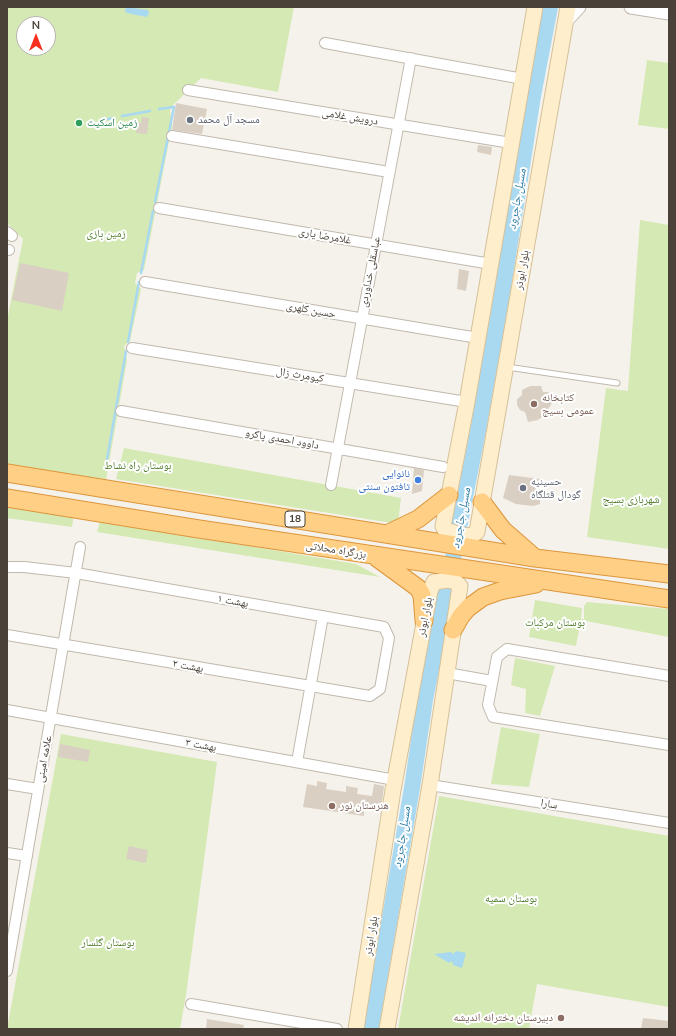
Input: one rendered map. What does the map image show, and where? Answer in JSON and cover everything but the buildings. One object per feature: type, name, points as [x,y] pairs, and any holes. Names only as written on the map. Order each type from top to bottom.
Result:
[{"type":"highway","name":"18","points":[[7,473],[205,506],[389,534],[458,536],[535,558],[666,575]]},
{"type":"highway","points":[[138,519],[147,514],[150,508],[148,501],[141,495]]},
{"type":"highway","points":[[389,534],[418,518],[449,495]]},
{"type":"highway","name":"بزرگراه محلاتی","points":[[7,498],[548,582],[668,598]]},
{"type":"highway","points":[[482,502],[503,530],[535,558]]},
{"type":"highway","points":[[199,529],[188,521],[186,514],[189,511],[205,506]]},
{"type":"highway","points":[[374,555],[418,588],[422,595],[424,621]]},
{"type":"highway","points":[[454,630],[461,616],[468,608],[483,597],[500,591],[548,582]]},
{"type":"main road","points":[[458,536],[449,495],[467,402],[523,79],[531,8]]},
{"type":"main road","name":"بلوار ابوذر","points":[[458,536],[482,502],[566,14]]},
{"type":"main road","name":"بلوار ابوذر","points":[[356,1029],[395,780],[430,591],[434,582],[448,580],[456,582],[460,586],[430,785],[387,1029]]},
{"type":"street","points":[[566,14],[579,7]]},
{"type":"street","points":[[631,7],[669,13]]},
{"type":"street","points":[[325,43],[523,79]]},
{"type":"street","name":"عباسقلی خداوردی","points":[[331,485],[411,58]]},
{"type":"street","name":"درویش غلامی","points":[[188,90],[512,143]]},
{"type":"street","points":[[172,136],[389,172]]},
{"type":"street","name":"غلامرضا یاری","points":[[159,208],[491,264]]},
{"type":"street","name":"حسین کلهری","points":[[145,282],[478,338]]},
{"type":"street","name":"کیومرث زال","points":[[132,348],[467,402]]},
{"type":"street","name":"داوود احمدی پاکرو","points":[[121,411],[443,467]]},
{"type":"street","name":"علامه امینی","points":[[7,971],[11,923],[27,856],[80,547]]},
{"type":"street","name":"بهشت ۱","points":[[7,568],[24,567],[76,573],[384,627],[389,638],[380,689],[370,696]]},
{"type":"street","points":[[297,762],[323,616]]},
{"type":"street","name":"بهشت ۲","points":[[7,635],[370,696]]},
{"type":"street","points":[[669,676],[507,649],[497,656],[488,705],[493,717],[669,745]]},
{"type":"street","points":[[447,673],[492,681]]},
{"type":"street","name":"بهشت ۳","points":[[7,710],[395,780]]},
{"type":"street","points":[[7,784],[38,789]]},
{"type":"street","name":"سارا","points":[[430,785],[669,823]]},
{"type":"street","points":[[7,853],[27,856]]},
{"type":"street","points":[[191,1004],[337,1029]]},
{"type":"lane","points":[[506,366],[617,383]]},
{"type":"green space","name":"زمین بازی","points":[[7,7],[294,7],[278,92],[201,78],[170,108],[172,126],[144,270],[137,273],[135,283],[141,289],[130,341],[124,346],[127,360],[106,480],[7,464],[7,321],[23,239],[7,223]]},
{"type":"green space","points":[[647,60],[669,63],[669,129],[638,125]]},
{"type":"green space","name":"شهربازی بسیج","points":[[640,220],[669,225],[669,549],[587,537],[606,388],[628,391]]},
{"type":"green space","name":"بوستان راه نشاط","points":[[124,448],[401,498],[398,524],[116,479]]},
{"type":"green space","points":[[7,506],[74,514],[72,527],[7,518]]},
{"type":"green space","points":[[100,521],[356,564],[380,577],[97,532]]},
{"type":"green space","name":"بوستان مرکبات","points":[[535,600],[582,608],[581,619],[584,619],[584,606],[587,602],[669,609],[669,637],[581,620],[576,646],[529,637]]},
{"type":"green space","points":[[515,658],[555,666],[540,716],[525,713],[526,689],[511,685]]},
{"type":"green space","points":[[501,727],[540,734],[529,787],[491,784]]},
{"type":"green space","name":"بوستان گلسار","points":[[61,734],[217,762],[186,995],[180,1029],[7,1029]]},
{"type":"green space","name":"بوستان سمیه","points":[[439,796],[669,836],[669,1007],[537,984],[529,1029],[398,1029]]},
{"type":"water","points":[[126,7],[148,10],[149,14],[146,17],[127,13],[125,11]]},
{"type":"water","points":[[456,951],[466,953],[462,968],[453,965],[452,961],[449,963],[434,954],[451,952],[453,954]]},
{"type":"waterway","name":"مسیل جاجرود","points":[[371,1029],[412,788],[425,700],[478,431],[501,300],[533,96],[550,7]]},
{"type":"waterway","points":[[155,202],[174,107],[159,109]]},
{"type":"waterway","points":[[122,116],[150,111]]},
{"type":"waterway","points":[[108,119],[113,118]]},
{"type":"waterway","points":[[141,273],[153,211]]},
{"type":"waterway","points":[[128,342],[139,282]]},
{"type":"waterway","points":[[106,465],[126,351]]},
{"type":"place","name":"مسجد آل محمد","points":[[190,120]]},
{"type":"place","name":"زمین اسکیت","points":[[79,123]]},
{"type":"place","name":"کتابخانه عمومی بسیج","points":[[534,404]]},
{"type":"place","name":"نانوایی تافتون سنتی","points":[[418,480]]},
{"type":"place","name":"حسینیه گودال قتلگاه","points":[[523,488]]},
{"type":"place","name":"هنرستان نور","points":[[332,806]]},
{"type":"place","name":"دبیرستان دخترانه اندیشه","points":[[561,1018]]}]
